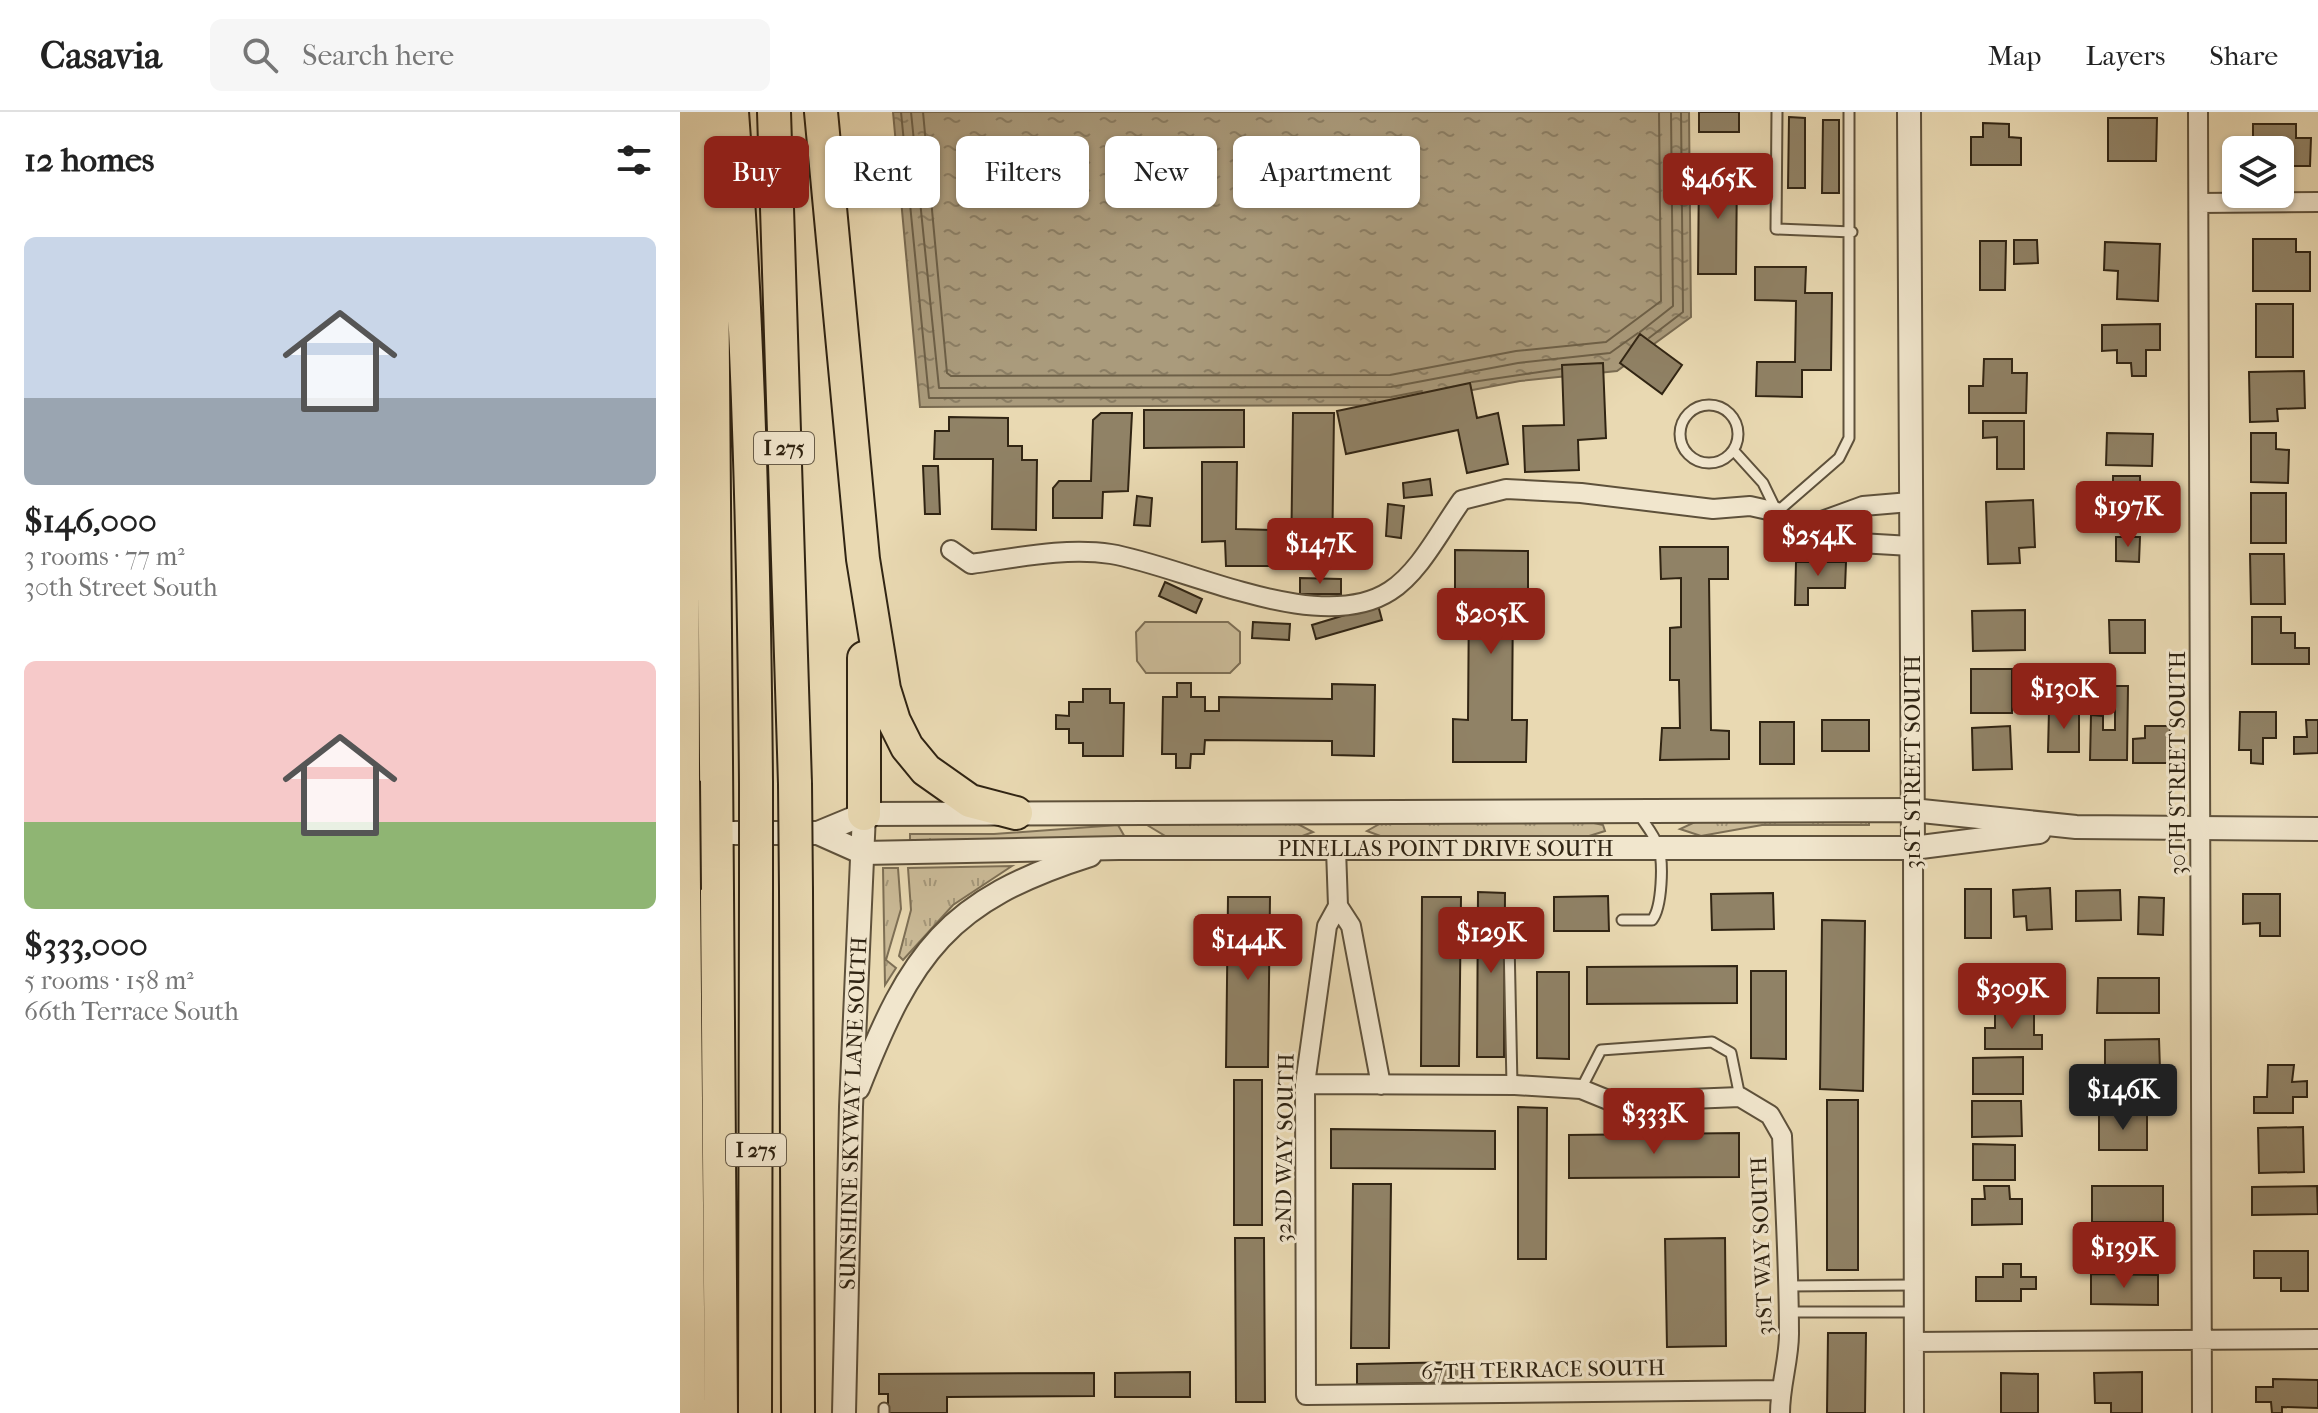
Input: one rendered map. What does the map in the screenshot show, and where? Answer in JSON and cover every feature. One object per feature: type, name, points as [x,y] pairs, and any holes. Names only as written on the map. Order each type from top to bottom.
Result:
[{"type":"highway","points":[[682,112],[683,781],[689,1413]]},
{"type":"highway","points":[[711,112],[719,833],[721,1413]]},
{"type":"highway","name":"I 275","points":[[732,112],[743,266],[753,529],[756,783],[755,1413]]},
{"type":"highway","name":"I 275","points":[[774,112],[795,784],[798,1413]]},
{"type":"highway","points":[[821,112],[863,559],[884,689],[907,747],[926,770],[950,790],[970,801],[1016,813]]},
{"type":"highway","points":[[863,559],[864,814]]},
{"type":"street","name":"31ST STREET SOUTH","points":[[1909,112],[1914,1413]]},
{"type":"street","name":"30TH STREET SOUTH","points":[[2198,112],[2202,1413]]},
{"type":"street","points":[[2199,203],[2318,202]]},
{"type":"street","points":[[951,550],[971,564],[1051,554],[1109,554],[1248,595],[1295,603],[1348,604],[1389,592],[1412,569],[1462,500],[1506,489],[1581,493],[1683,507],[1750,506],[1777,512],[1789,533],[1825,541],[1911,546]]},
{"type":"street","points":[[1789,533],[1863,506],[1910,502]]},
{"type":"street","name":"PINELLAS POINT DRIVE SOUTH","points":[[680,832],[818,833],[864,814],[1636,810],[1912,810],[2076,827],[2318,829]]},
{"type":"street","points":[[1336,811],[1336,849]]},
{"type":"street","points":[[1129,812],[1138,832],[1156,848]]},
{"type":"street","name":"SUNSHINE SKYWAY LANE SOUTH","points":[[844,1413],[851,1107],[864,814]]},
{"type":"street","name":"PINELLAS POINT DRIVE SOUTH","points":[[818,833],[863,853],[1119,848],[1913,848],[2076,827]]},
{"type":"street","points":[[851,1107],[893,1002],[920,961],[951,926],[978,904],[1026,878],[1119,848]]},
{"type":"street","name":"32ND WAY SOUTH","points":[[1306,1395],[1305,1084],[1327,926],[1338,906],[1336,849]]},
{"type":"street","name":"32ND WAY SOUTH","points":[[1338,906],[1351,926],[1381,1085]]},
{"type":"street","points":[[1323,955],[1357,954]]},
{"type":"street","points":[[1305,1084],[1512,1085],[1581,1089],[1613,1102],[1740,1097]]},
{"type":"street","name":"31ST WAY SOUTH","points":[[1740,1097],[1770,1115],[1782,1136],[1789,1338],[1780,1390],[1780,1413]]},
{"type":"street","points":[[1914,1342],[2318,1339]]},
{"type":"street","name":"67TH TERRACE SOUTH","points":[[1306,1395],[1780,1390]]},
{"type":"lane","points":[[1777,112],[1776,229],[1852,232]]},
{"type":"lane","points":[[1734,451],[1763,483],[1777,512],[1839,458],[1849,438],[1852,232],[1849,112]]},
{"type":"lane","points":[[1703,405],[1723,408],[1736,422],[1738,442],[1734,451],[1719,462],[1692,458],[1685,452],[1680,434],[1686,416],[1703,405]]},
{"type":"lane","points":[[1622,920],[1652,920],[1659,912],[1660,848],[1636,810]]},
{"type":"lane","points":[[1509,941],[1512,1085]]},
{"type":"lane","points":[[1581,1089],[1601,1050],[1712,1042],[1731,1053],[1740,1097]]},
{"type":"lane","points":[[1788,1286],[1914,1285]]},
{"type":"lane","points":[[1788,1312],[1914,1312]]},
{"type":"green space","points":[[1145,622],[1228,622],[1240,632],[1240,663],[1230,673],[1146,673],[1137,661],[1136,632]]},
{"type":"green space","points":[[1869,820],[1869,825],[1762,825],[1701,836],[1680,829],[1695,822]]},
{"type":"green space","points":[[1585,821],[1603,825],[1605,831],[1586,837],[1383,837],[1367,831],[1383,822]]},
{"type":"green space","points":[[1294,822],[1313,832],[1297,838],[1167,837],[1147,825]]},
{"type":"green space","points":[[1118,825],[1126,839],[910,840],[910,834],[994,834]]},
{"type":"green space","points":[[1012,866],[953,905],[903,960],[899,956],[911,910],[908,868]]},
{"type":"green space","points":[[883,868],[898,868],[901,909],[886,960],[896,968],[885,985]]},
{"type":"water","points":[[893,112],[1689,112],[1691,317],[1617,371],[1520,381],[1393,405],[920,407],[902,208],[940,208],[940,136],[895,136]]},
{"type":"building","points":[[1699,112],[1739,112],[1739,132],[1699,132]]},
{"type":"building","points":[[1789,117],[1805,118],[1805,188],[1788,188]]},
{"type":"building","points":[[2108,118],[2157,118],[2156,161],[2108,161]]},
{"type":"building","points":[[1823,120],[1839,120],[1839,193],[1822,193]]},
{"type":"building","points":[[1983,123],[2009,124],[2009,137],[2021,138],[2021,165],[1971,165],[1971,137],[1983,137]]},
{"type":"building","points":[[2253,124],[2296,124],[2296,138],[2311,138],[2310,166],[2294,166],[2294,136],[2253,136]]},
{"type":"building","points":[[1699,168],[1737,168],[1736,274],[1698,274]]},
{"type":"building","points":[[2253,239],[2296,239],[2296,252],[2310,252],[2310,291],[2253,291]]},
{"type":"building","points":[[2014,240],[2037,240],[2038,263],[2014,264]]},
{"type":"building","points":[[1980,241],[2006,241],[2005,290],[1980,290]]},
{"type":"building","points":[[2105,242],[2160,244],[2158,301],[2117,299],[2118,271],[2104,270]]},
{"type":"building","points":[[1755,267],[1806,267],[1805,293],[1832,293],[1831,370],[1802,370],[1802,397],[1756,396],[1757,362],[1795,362],[1796,301],[1755,300]]},
{"type":"building","points":[[2256,304],[2293,304],[2293,357],[2256,357]]},
{"type":"building","points":[[2160,324],[2160,350],[2146,350],[2146,376],[2132,376],[2131,363],[2117,363],[2117,350],[2102,351],[2102,325]]},
{"type":"building","points":[[1640,334],[1682,365],[1662,394],[1620,363]]},
{"type":"building","points":[[1984,359],[2012,359],[2012,373],[2027,373],[2026,413],[1969,413],[1969,386],[1983,386]]},
{"type":"building","points":[[1603,363],[1606,438],[1578,440],[1579,470],[1525,472],[1523,426],[1564,425],[1562,365]]},
{"type":"building","points":[[2304,371],[2305,408],[2277,409],[2278,421],[2250,422],[2249,372]]},
{"type":"building","points":[[1470,383],[1477,418],[1498,413],[1508,464],[1467,473],[1458,430],[1346,454],[1337,411]]},
{"type":"building","points":[[1144,410],[1244,410],[1244,447],[1144,448]]},
{"type":"building","points":[[1101,413],[1132,413],[1128,491],[1103,492],[1102,518],[1053,518],[1053,488],[1059,481],[1091,481],[1093,420]]},
{"type":"building","points":[[1293,413],[1334,413],[1332,565],[1291,565]]},
{"type":"building","points":[[949,417],[1008,418],[1008,446],[1022,446],[1022,460],[1037,460],[1036,530],[992,529],[993,459],[934,459],[935,431],[949,431]]},
{"type":"building","points":[[1983,421],[2024,421],[2024,469],[1997,469],[1997,437],[1983,438]]},
{"type":"building","points":[[2107,433],[2153,434],[2152,466],[2106,465]]},
{"type":"building","points":[[2251,433],[2276,433],[2276,449],[2289,450],[2288,483],[2251,482]]},
{"type":"building","points":[[1202,462],[1237,462],[1236,529],[1277,530],[1278,566],[1226,566],[1225,541],[1202,542]]},
{"type":"building","points":[[923,466],[938,466],[940,514],[925,514]]},
{"type":"building","points":[[2113,476],[2140,476],[2141,525],[2113,525]]},
{"type":"building","points":[[1430,479],[1432,495],[1404,498],[1403,483]]},
{"type":"building","points":[[2251,493],[2286,493],[2286,543],[2251,543]]},
{"type":"building","points":[[1137,496],[1152,498],[1150,526],[1134,525]]},
{"type":"building","points":[[2033,500],[2035,547],[2019,548],[2020,563],[1988,564],[1986,502]]},
{"type":"building","points":[[1388,504],[1404,506],[1401,538],[1386,536]]},
{"type":"building","points":[[2116,537],[2140,537],[2139,562],[2116,561]]},
{"type":"building","points":[[1660,547],[1728,547],[1728,579],[1709,579],[1711,730],[1729,731],[1729,759],[1660,760],[1662,728],[1680,728],[1679,680],[1670,680],[1670,628],[1681,627],[1681,578],[1661,579]]},
{"type":"building","points":[[1455,550],[1528,551],[1528,593],[1513,593],[1512,720],[1527,720],[1526,762],[1453,762],[1453,719],[1468,720],[1469,592],[1455,592]]},
{"type":"building","points":[[2250,554],[2284,554],[2285,604],[2251,604]]},
{"type":"building","points":[[1796,562],[1846,562],[1845,588],[1808,588],[1808,605],[1795,605]]},
{"type":"building","points":[[1300,578],[1341,579],[1341,594],[1300,594]]},
{"type":"building","points":[[1165,582],[1202,599],[1196,613],[1159,596]]},
{"type":"building","points":[[1378,605],[1382,620],[1316,639],[1312,625]]},
{"type":"building","points":[[2025,610],[2025,650],[1973,651],[1972,611]]},
{"type":"building","points":[[2252,617],[2281,617],[2281,633],[2295,633],[2295,648],[2309,648],[2309,664],[2252,664]]},
{"type":"building","points":[[2109,620],[2145,620],[2145,653],[2110,653]]},
{"type":"building","points":[[1253,622],[1290,624],[1289,640],[1252,638]]},
{"type":"building","points":[[1971,669],[2012,669],[2012,713],[1971,713]]},
{"type":"building","points":[[1177,683],[1191,683],[1191,697],[1205,697],[1205,711],[1219,711],[1219,697],[1332,699],[1332,684],[1375,685],[1374,756],[1332,755],[1332,741],[1205,740],[1204,754],[1191,754],[1190,768],[1176,768],[1176,754],[1162,754],[1163,697],[1177,697]]},
{"type":"building","points":[[2115,686],[2128,686],[2127,760],[2090,760],[2091,715],[2103,716],[2103,730],[2115,730]]},
{"type":"building","points":[[1083,689],[1110,689],[1110,703],[1124,703],[1123,756],[1083,756],[1083,743],[1069,743],[1069,729],[1056,729],[1056,715],[1069,716],[1069,702],[1083,702]]},
{"type":"building","points":[[2049,710],[2079,710],[2079,752],[2048,752]]},
{"type":"building","points":[[2240,712],[2276,712],[2276,738],[2263,738],[2263,764],[2251,763],[2251,750],[2239,750]]},
{"type":"building","points":[[1822,720],[1869,720],[1869,751],[1822,751]]},
{"type":"building","points":[[2306,720],[2318,720],[2318,753],[2294,754],[2294,737],[2307,737]]},
{"type":"building","points":[[1760,722],[1794,722],[1794,764],[1760,764]]},
{"type":"building","points":[[2010,726],[2012,769],[1973,770],[1972,728]]},
{"type":"building","points":[[2145,726],[2170,726],[2170,763],[2133,763],[2133,739],[2145,738]]},
{"type":"building","points":[[2050,888],[2052,929],[2027,930],[2026,916],[2014,917],[2013,890]]},
{"type":"building","points":[[1965,889],[1991,889],[1991,938],[1965,938]]},
{"type":"building","points":[[2120,890],[2121,920],[2076,921],[2076,891]]},
{"type":"building","points":[[1478,892],[1505,893],[1504,1057],[1477,1057]]},
{"type":"building","points":[[1773,893],[1774,929],[1712,930],[1711,894]]},
{"type":"building","points":[[2243,894],[2280,894],[2280,936],[2260,936],[2260,923],[2243,924]]},
{"type":"building","points":[[1608,896],[1609,931],[1554,931],[1554,897]]},
{"type":"building","points":[[1228,897],[1270,897],[1268,1067],[1226,1067]]},
{"type":"building","points":[[1422,897],[1461,897],[1459,1066],[1421,1066]]},
{"type":"building","points":[[2139,897],[2164,898],[2163,935],[2138,934]]},
{"type":"building","points":[[1822,920],[1865,921],[1863,1091],[1820,1089]]},
{"type":"building","points":[[1737,966],[1737,1003],[1587,1004],[1587,967]]},
{"type":"building","points":[[1751,971],[1786,971],[1786,1059],[1751,1058]]},
{"type":"building","points":[[1537,972],[1569,972],[1569,1059],[1537,1058]]},
{"type":"building","points":[[2098,978],[2159,978],[2159,1013],[2097,1013]]},
{"type":"building","points":[[1995,1004],[2010,1004],[2010,1013],[2034,1013],[2034,1035],[2042,1035],[2042,1049],[1985,1049],[1985,1028],[1995,1028]]},
{"type":"building","points":[[2159,1039],[2160,1070],[2105,1071],[2105,1040]]},
{"type":"building","points":[[2023,1057],[2023,1094],[1973,1094],[1973,1058]]},
{"type":"building","points":[[2268,1065],[2294,1065],[2292,1082],[2307,1081],[2307,1097],[2293,1097],[2293,1113],[2254,1113],[2254,1097],[2267,1097]]},
{"type":"building","points":[[1234,1080],[1262,1080],[1262,1225],[1234,1225]]},
{"type":"building","points":[[1827,1100],[1858,1100],[1858,1270],[1827,1270]]},
{"type":"building","points":[[1972,1101],[2021,1101],[2022,1136],[1972,1137]]},
{"type":"building","points":[[1518,1107],[1547,1108],[1546,1259],[1518,1259]]},
{"type":"building","points":[[2099,1113],[2147,1113],[2147,1150],[2099,1150]]},
{"type":"building","points":[[2303,1127],[2304,1172],[2259,1173],[2258,1128]]},
{"type":"building","points":[[1331,1129],[1495,1131],[1495,1169],[1331,1168]]},
{"type":"building","points":[[1739,1133],[1739,1177],[1569,1178],[1569,1135]]},
{"type":"building","points":[[1973,1144],[2015,1145],[2015,1180],[1973,1180]]},
{"type":"building","points":[[1353,1184],[1391,1184],[1389,1348],[1351,1348]]},
{"type":"building","points":[[1984,1186],[2009,1186],[2010,1199],[2022,1199],[2022,1224],[1972,1225],[1972,1199],[1985,1199]]},
{"type":"building","points":[[2092,1186],[2163,1186],[2163,1222],[2092,1222]]},
{"type":"building","points":[[2317,1186],[2318,1214],[2252,1215],[2252,1187]]},
{"type":"building","points":[[1235,1238],[1264,1238],[1265,1402],[1236,1402]]},
{"type":"building","points":[[1725,1238],[1726,1346],[1667,1347],[1665,1239]]},
{"type":"building","points":[[2254,1251],[2308,1251],[2308,1291],[2281,1291],[2281,1278],[2254,1278]]},
{"type":"building","points":[[2003,1264],[2021,1264],[2021,1277],[2036,1277],[2036,1289],[2021,1289],[2021,1301],[1976,1301],[1976,1277],[2003,1277]]},
{"type":"building","points":[[2091,1274],[2158,1275],[2158,1305],[2091,1304]]},
{"type":"building","points":[[1828,1333],[1866,1333],[1865,1413],[1827,1413]]},
{"type":"building","points":[[1462,1362],[1462,1383],[1357,1384],[1357,1364]]},
{"type":"building","points":[[1190,1372],[1190,1397],[1115,1397],[1115,1373]]},
{"type":"building","points":[[2142,1372],[2142,1413],[2111,1413],[2111,1403],[2095,1403],[2094,1373]]},
{"type":"building","points":[[1094,1373],[1094,1396],[947,1397],[947,1413],[888,1413],[888,1394],[879,1394],[879,1374]]},
{"type":"building","points":[[2001,1373],[2038,1374],[2038,1413],[2001,1413]]},
{"type":"building","points":[[2273,1379],[2318,1380],[2318,1408],[2282,1407],[2282,1413],[2272,1413],[2271,1402],[2256,1402],[2256,1387],[2273,1387]]}]
